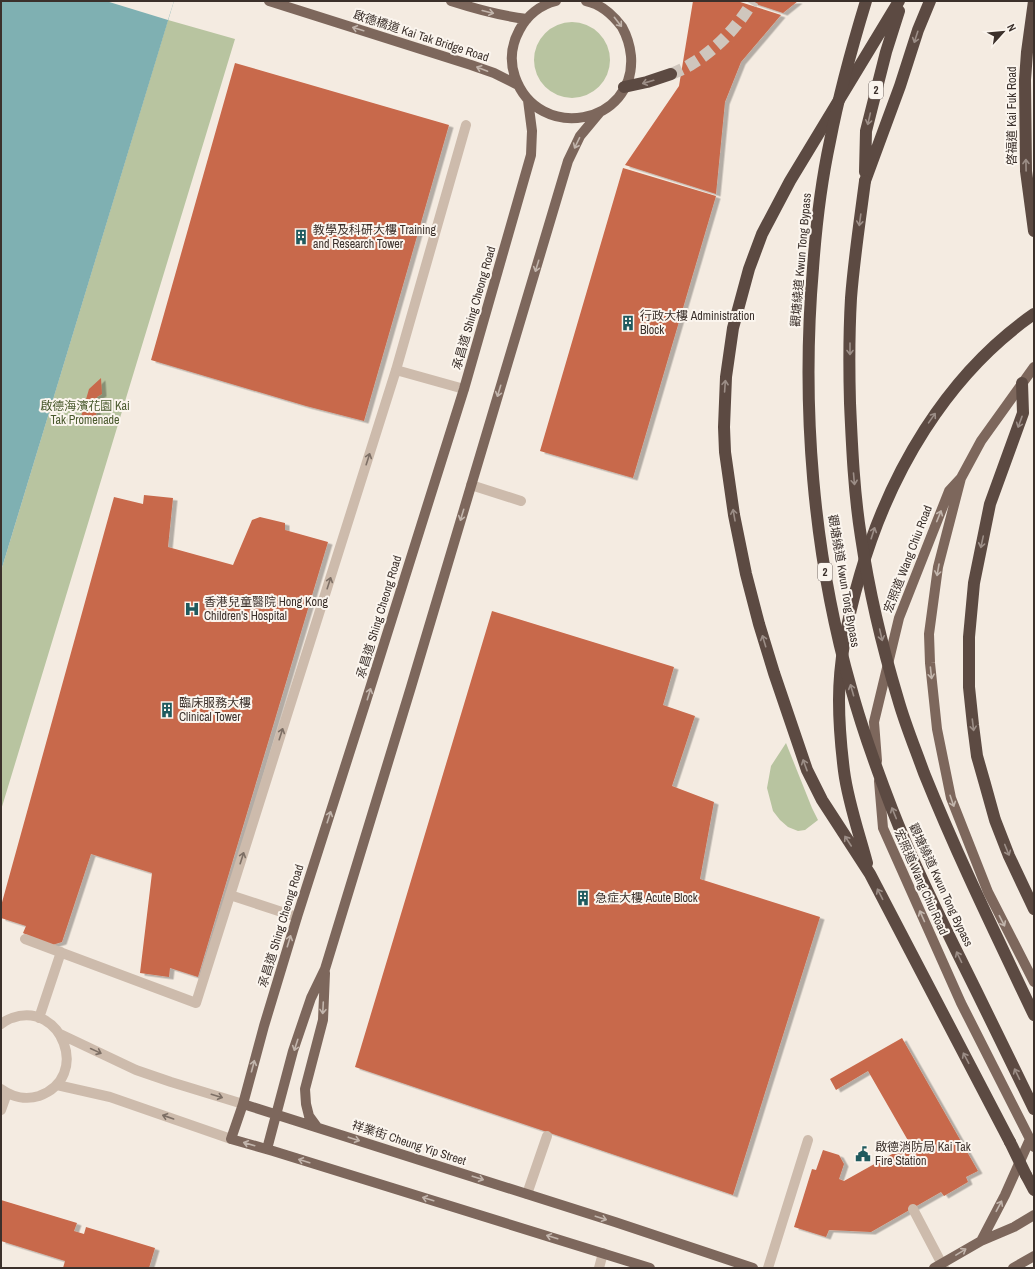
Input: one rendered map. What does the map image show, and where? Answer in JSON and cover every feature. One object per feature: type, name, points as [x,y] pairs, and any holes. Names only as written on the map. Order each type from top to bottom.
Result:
[{"type":"highway","name":"觀塘繞道 Kwun Tong Bypass","points":[[866,1],[852,46],[829,143],[820,196],[812,282],[809,333],[810,422],[818,524],[824,566],[851,688],[874,761],[892,810],[910,854],[1034,1109]]},
{"type":"highway","name":"觀塘繞道 Kwun Tong Bypass","points":[[901,1],[874,95],[866,131],[865,181],[856,245],[851,300],[850,389],[852,449],[861,536],[868,578],[884,646],[898,700],[917,755],[956,848],[1034,1015]]},
{"type":"highway","points":[[901,1],[790,181],[762,234],[748,269],[733,328],[726,377],[724,399],[725,452],[734,514],[746,574],[772,666],[807,770],[822,800],[870,874],[1034,1190]]},
{"type":"highway","points":[[865,181],[900,86],[918,30],[930,1]]},
{"type":"highway","name":"啓福道 Kai Fuk Road","points":[[1034,1],[1027,52],[1026,170],[1034,231]]},
{"type":"highway","points":[[624,87],[647,82],[671,74]]},
{"type":"highway","points":[[870,874],[848,792],[844,771],[840,720],[840,681],[842,658],[848,619],[861,570],[877,522],[890,491],[904,464],[931,420],[957,385],[988,352],[1020,324],[1034,314]]},
{"type":"highway","points":[[1022,384],[1023,413],[990,504],[974,582],[969,637],[969,687],[972,725],[977,756],[995,820],[1009,856],[1034,909]]},
{"type":"main road","name":"啟德橋道 Kai Tak Bridge Road","points":[[269,1],[471,65],[494,73],[518,85]]},
{"type":"main road","points":[[451,1],[508,17],[527,18]]},
{"type":"main road","name":"承昌道 Shing Cheong Road","points":[[556,1],[543,5],[527,18],[516,37],[513,48],[513,72],[518,85],[528,100],[540,110],[556,117],[573,119],[591,116],[600,112],[611,104],[620,95],[624,87],[629,76],[631,63],[630,47],[625,32],[616,19],[603,5],[586,1]]},
{"type":"main road","name":"承昌道 Shing Cheong Road","points":[[231,1139],[243,1104],[296,917],[464,389],[531,155],[532,131],[528,100]]},
{"type":"main road","name":"承昌道 Shing Cheong Road","points":[[267,1149],[293,1051],[310,998],[325,970],[568,161],[580,136],[600,112]]},
{"type":"main road","name":"宏照道 Wang Chiu Road","points":[[1034,367],[981,441],[962,478],[938,567],[929,634],[930,663],[937,728],[951,798],[988,892],[1034,982]]},
{"type":"main road","name":"宏照道 Wang Chiu Road","points":[[962,478],[949,491],[899,618],[874,722],[883,828],[961,1003],[1032,1143]]},
{"type":"main road","name":"承昌道 Shing Cheong Road","points":[[317,1127],[309,1116],[306,1104],[305,1089],[323,1020],[325,970]]},
{"type":"main road","name":"祥業街 Cheung Yip Street","points":[[243,1104],[527,1194],[753,1268]]},
{"type":"main road","points":[[231,1139],[650,1268]]},
{"type":"main road","points":[[980,1241],[1032,1143]]},
{"type":"main road","points":[[940,1267],[980,1241],[1014,1227],[1034,1215]]},
{"type":"main road","points":[[1013,1268],[1034,1256]]},
{"type":"street","points":[[25,939],[59,957],[196,1003],[396,370],[466,125]]},
{"type":"street","points":[[396,370],[464,389]]},
{"type":"street","points":[[471,485],[521,501]]},
{"type":"street","points":[[230,895],[296,917]]},
{"type":"street","points":[[39,1018],[59,957]]},
{"type":"street","name":"祥業街 Cheung Yip Street","points":[[1,1024],[12,1018],[25,1015],[39,1018],[51,1024],[60,1034],[66,1047],[67,1060],[64,1073],[56,1085],[46,1093],[33,1098],[19,1098],[4,1091]]},
{"type":"street","name":"祥業街 Cheung Yip Street","points":[[60,1034],[136,1070],[243,1104]]},
{"type":"street","points":[[56,1085],[110,1097],[231,1139]]},
{"type":"street","points":[[1,1110],[4,1091]]},
{"type":"street","points":[[527,1194],[547,1136]]},
{"type":"street","points":[[768,1268],[808,1140]]},
{"type":"street","points":[[913,1209],[940,1267]]},
{"type":"street","points":[[599,1268],[603,1253]]},
{"type":"green space","name":"啟德海濱花園 Kai Tak Promenade","points":[[168,20],[235,39],[1,810],[1,571]]},
{"type":"green space","points":[[572,22],[587,25],[599,33],[607,45],[610,60],[607,75],[599,87],[587,95],[572,98],[557,95],[545,87],[537,75],[534,60],[537,45],[545,33],[557,25]]},
{"type":"green space","points":[[786,743],[818,820],[805,830],[798,831],[788,827],[780,820],[773,811],[767,788],[771,766]]},
{"type":"water","points":[[1,1],[174,1],[1,571]]},
{"type":"pier","points":[[106,1],[174,1],[168,20]]},
{"type":"building","points":[[693,1],[737,1],[781,15],[741,62],[725,102],[716,194],[625,165],[679,86]]},
{"type":"building","points":[[747,1],[798,1],[783,13]]},
{"type":"building","name":"教學及科研大樓 Training and Research Tower","points":[[235,63],[449,125],[364,421],[306,406],[151,360]]},
{"type":"building","name":"行政大樓 Administration Block","points":[[623,168],[716,196],[633,478],[540,451]]},
{"type":"building","points":[[101,378],[102,394],[97,397],[96,417],[80,420],[89,389]]},
{"type":"building","name":"臨床服務大樓 Clinical Tower","points":[[144,495],[173,498],[168,547],[233,565],[252,520],[260,517],[285,523],[285,530],[328,542],[198,977],[170,968],[169,977],[140,973],[152,873],[91,854],[62,942],[49,946],[23,933],[26,926],[1,918],[1,906],[114,497],[143,504]]},
{"type":"building","name":"急症大樓 Acute Block","points":[[492,611],[674,667],[663,705],[695,716],[672,786],[714,802],[700,879],[820,917],[733,1195],[355,1067]]},
{"type":"building","points":[[902,1038],[978,1171],[966,1177],[968,1182],[944,1196],[941,1192],[871,1232],[829,1230],[826,1237],[794,1227],[812,1169],[816,1170],[823,1150],[839,1155],[844,1164],[839,1179],[844,1181],[910,1144],[868,1071],[836,1090],[830,1079]]},
{"type":"building","points":[[1,1200],[77,1223],[74,1231],[84,1234],[86,1227],[155,1248],[149,1268],[63,1268],[65,1261],[1,1241]]},
{"type":"tunnel","points":[[671,74],[690,65],[702,57],[727,36],[753,1]]},
{"type":"place","name":"教學及科研大樓 Training and Research Tower","points":[[301,237]]},
{"type":"place","name":"行政大樓 Administration Block","points":[[628,323]]},
{"type":"place","name":"香港兒童醫院 Hong Kong Children's Hospital","points":[[192,609]]},
{"type":"place","name":"臨床服務大樓 Clinical Tower","points":[[167,710]]},
{"type":"place","name":"急症大樓 Acute Block","points":[[583,898]]},
{"type":"place","name":"啟德消防局 Kai Tak Fire Station","points":[[863,1154]]}]
